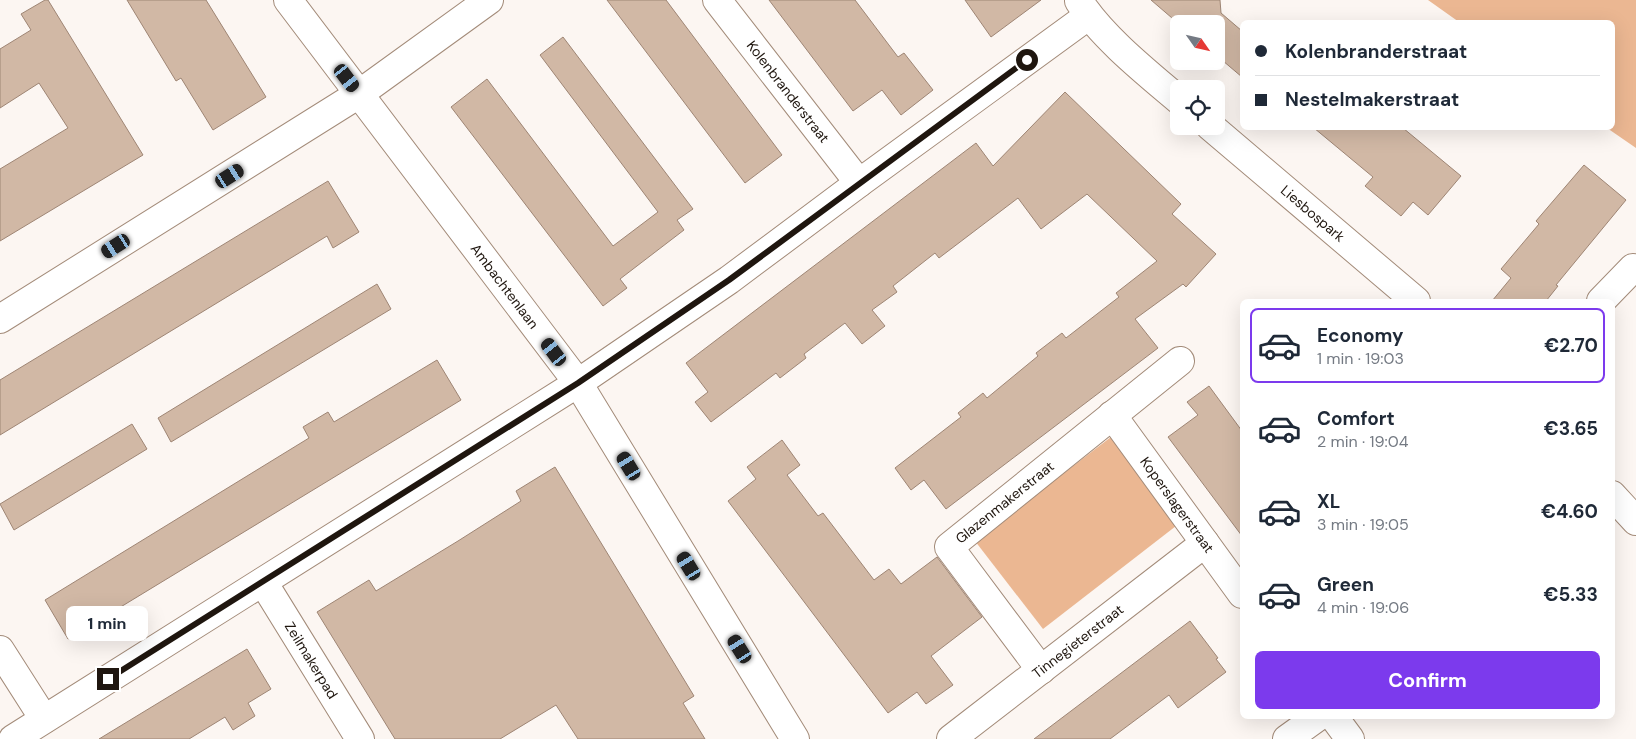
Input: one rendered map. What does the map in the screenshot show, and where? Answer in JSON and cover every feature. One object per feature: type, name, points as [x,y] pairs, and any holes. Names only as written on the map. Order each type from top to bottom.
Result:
[{"type":"street","name":"Ambachtenlaan","points":[[288,0],[578,383],[795,739]]},
{"type":"street","points":[[0,319],[359,94],[489,0]]},
{"type":"street","name":"Kolenbranderstraat","points":[[717,0],[859,183]]},
{"type":"street","points":[[12,739],[578,383],[729,280],[859,183],[1083,8],[1144,70],[1170,92]]},
{"type":"street","name":"Liesbospark","points":[[1221,135],[1414,299]]},
{"type":"street","points":[[1603,299],[1633,268]]},
{"type":"street","name":"Glazenmakerstraat","points":[[1041,670],[949,546],[1180,361]]},
{"type":"street","name":"Koperslagerstraat","points":[[1112,415],[1240,591]]},
{"type":"street","points":[[1615,498],[1636,521]]},
{"type":"street","name":"Tinnegieterstraat","points":[[951,739],[1205,543]]},
{"type":"street","name":"Zeilmakerpad","points":[[263,582],[360,739]]},
{"type":"street","points":[[0,650],[44,719]]},
{"type":"street","points":[[1287,739],[1315,719]]},
{"type":"street","points":[[1335,719],[1350,739]]},
{"type":"shaded area","points":[[1428,0],[1636,0],[1636,148],[1610,130],[1615,130],[1615,20],[1456,20]]},
{"type":"shaded area","points":[[1111,437],[1176,526],[1043,629],[975,541]]},
{"type":"building","points":[[48,0],[143,155],[0,241],[0,169],[68,128],[39,83],[0,108],[0,49],[31,30],[21,14]]},
{"type":"building","points":[[127,0],[206,0],[266,97],[213,130],[181,78],[176,81]]},
{"type":"building","points":[[607,0],[666,0],[782,155],[745,183]]},
{"type":"building","points":[[769,0],[855,0],[898,57],[904,53],[933,90],[901,115],[882,90],[853,111]]},
{"type":"building","points":[[965,0],[1041,0],[991,37]]},
{"type":"building","points":[[1151,0],[1220,0],[1221,13],[1223,15],[1170,16]]},
{"type":"building","points":[[1225,16],[1240,29],[1240,75],[1225,63]]},
{"type":"building","points":[[563,37],[693,209],[677,220],[684,230],[620,279],[627,288],[603,306],[451,107],[487,79],[613,246],[658,212],[540,55]]},
{"type":"building","points":[[1065,92],[1181,204],[1172,214],[1216,254],[1186,287],[1183,284],[1135,319],[1158,348],[946,509],[924,480],[911,490],[895,468],[961,417],[958,413],[983,393],[987,398],[1038,356],[1036,353],[1062,333],[1066,338],[1119,297],[1116,293],[1157,261],[1087,194],[1041,229],[1018,198],[939,258],[935,253],[893,286],[897,292],[872,310],[885,326],[862,344],[845,323],[804,354],[806,358],[780,378],[776,373],[711,422],[695,402],[708,392],[686,363],[976,143],[993,166]]},
{"type":"building","points":[[1316,130],[1405,130],[1461,176],[1428,215],[1413,202],[1401,216],[1365,186],[1373,177]]},
{"type":"building","points":[[1584,165],[1626,200],[1556,285],[1558,286],[1548,299],[1494,299],[1511,278],[1501,269],[1539,224],[1536,221]]},
{"type":"building","points":[[328,181],[359,232],[333,248],[327,236],[0,435],[0,380]]},
{"type":"building","points":[[377,284],[391,309],[171,442],[158,418]]},
{"type":"building","points":[[437,360],[461,400],[68,639],[45,600],[309,438],[303,427],[328,412],[334,422]]},
{"type":"building","points":[[1209,386],[1240,428],[1240,533],[1168,437],[1198,415],[1187,402]]},
{"type":"building","points":[[132,424],[147,449],[14,530],[0,504]]},
{"type":"building","points":[[782,440],[800,465],[787,475],[818,516],[823,513],[874,580],[889,569],[901,584],[937,557],[982,617],[931,656],[953,685],[926,704],[917,692],[888,713],[728,501],[756,479],[747,467]]},
{"type":"building","points":[[555,467],[694,696],[683,703],[705,739],[578,739],[556,705],[500,739],[395,739],[317,612],[369,580],[376,591],[521,501],[516,491]]},
{"type":"building","points":[[1190,621],[1218,658],[1216,659],[1226,672],[1178,708],[1169,695],[1110,739],[1034,739]]},
{"type":"building","points":[[247,649],[271,689],[248,703],[255,716],[233,730],[225,717],[189,739],[99,739]]},
{"type":"route","points":[[108,679],[578,383],[729,280],[1027,60]]}]
